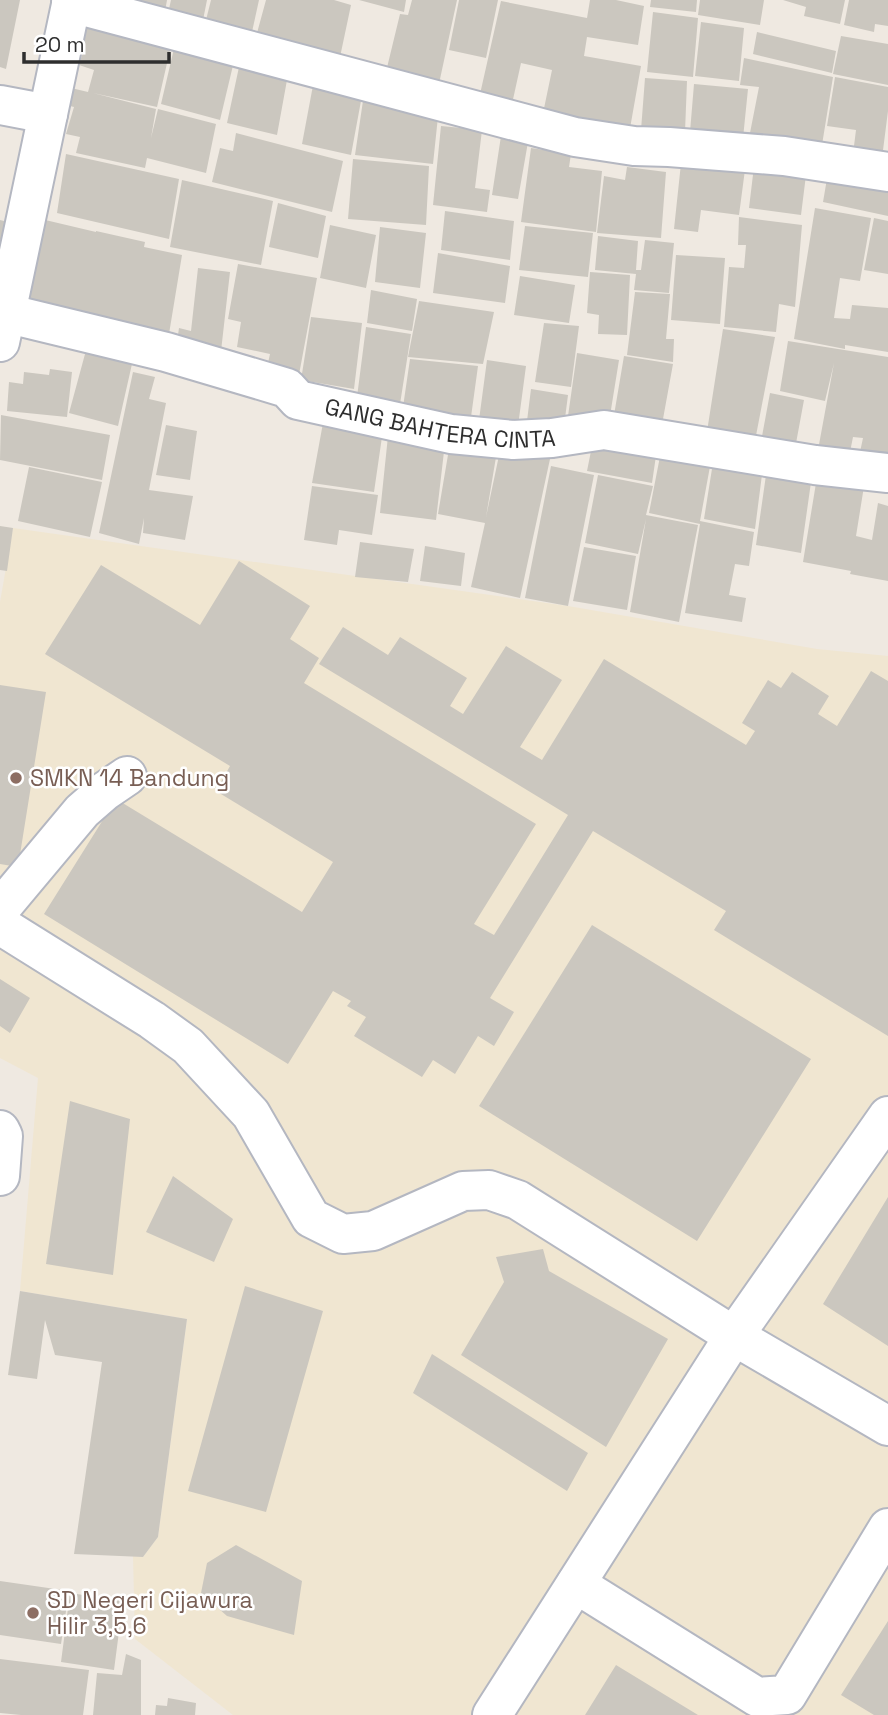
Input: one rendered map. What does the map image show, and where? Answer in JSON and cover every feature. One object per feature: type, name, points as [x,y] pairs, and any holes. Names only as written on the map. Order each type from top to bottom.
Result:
[{"type":"street","points":[[3,328],[71,1],[575,137],[634,146],[669,146],[784,156],[888,172]]},
{"type":"street","points":[[0,105],[48,114]]},
{"type":"street","name":"GANG BAHTERA CINTA","points":[[3,328],[166,352],[287,388],[298,400],[451,433],[513,440],[552,438],[604,429],[815,465],[888,473]]},
{"type":"street","points":[[0,909],[82,811],[105,790],[127,776]]},
{"type":"street","points":[[0,925],[152,1020],[188,1046],[251,1114],[311,1218],[343,1234],[373,1231],[463,1191],[489,1190],[519,1200],[734,1336],[888,1426]]},
{"type":"street","points":[[492,1715],[734,1336],[888,1116]]},
{"type":"street","points":[[0,1130],[3,1136],[0,1176]]},
{"type":"street","points":[[576,1584],[757,1697],[787,1695],[888,1528]]},
{"type":"shaded area","points":[[13,528],[568,606],[817,649],[888,656],[888,1715],[233,1715],[135,1639],[133,1556],[143,1557],[158,1537],[187,1319],[20,1291],[38,1078],[0,1058],[0,602]]},
{"type":"building","points":[[0,0],[20,0],[6,69],[0,67]]},
{"type":"building","points":[[98,0],[167,0],[164,17]]},
{"type":"building","points":[[171,0],[207,0],[202,25],[167,18]]},
{"type":"building","points":[[211,0],[259,0],[250,41],[204,28]]},
{"type":"building","points":[[266,0],[334,0],[351,5],[340,57],[254,44]]},
{"type":"building","points":[[359,0],[406,0],[404,12]]},
{"type":"building","points":[[412,0],[457,0],[437,93],[384,80],[400,14],[408,15]]},
{"type":"building","points":[[459,0],[498,0],[486,58],[449,50]]},
{"type":"building","points":[[590,0],[616,0],[644,6],[638,45],[587,37],[584,56],[641,66],[629,134],[542,118],[552,70],[521,63],[510,113],[478,103],[501,1],[587,18]]},
{"type":"building","points":[[651,0],[697,0],[696,12],[650,7]]},
{"type":"building","points":[[700,0],[764,0],[760,25],[698,15]]},
{"type":"building","points":[[783,0],[845,0],[840,24],[804,16],[806,7]]},
{"type":"building","points":[[849,0],[888,0],[888,26],[875,24],[874,32],[844,25]]},
{"type":"building","points":[[653,12],[698,18],[693,77],[647,72]]},
{"type":"building","points":[[83,13],[173,37],[157,107],[93,93],[156,109],[151,138],[158,109],[216,124],[206,173],[147,158],[145,168],[76,153],[80,137],[66,134],[74,107],[66,105],[71,88],[88,92],[94,70],[79,65],[85,46],[75,43]]},
{"type":"building","points":[[701,22],[744,28],[739,81],[695,76]]},
{"type":"building","points":[[757,32],[836,51],[832,73],[753,54]]},
{"type":"building","points":[[841,36],[888,44],[888,85],[833,74]]},
{"type":"building","points":[[176,40],[235,57],[220,120],[161,104]]},
{"type":"building","points":[[744,58],[833,77],[821,151],[749,138],[759,87],[740,85]]},
{"type":"building","points":[[239,67],[287,80],[277,135],[227,123]]},
{"type":"building","points":[[835,77],[888,87],[882,158],[853,154],[856,130],[827,126]]},
{"type":"building","points":[[645,78],[687,81],[685,132],[641,130]]},
{"type":"building","points":[[314,80],[363,90],[351,155],[302,144]]},
{"type":"building","points":[[694,84],[748,89],[743,138],[690,132]]},
{"type":"building","points":[[364,94],[439,107],[433,164],[355,155]]},
{"type":"building","points":[[441,126],[482,130],[475,188],[490,190],[487,212],[433,205]]},
{"type":"building","points":[[236,133],[343,161],[332,212],[212,182],[220,148],[233,151]]},
{"type":"building","points":[[501,136],[528,142],[518,199],[492,195]]},
{"type":"building","points":[[531,148],[571,154],[569,167],[602,171],[596,232],[521,222]]},
{"type":"building","points":[[66,154],[179,179],[169,239],[57,213]]},
{"type":"building","points":[[682,154],[746,162],[739,215],[701,210],[698,232],[674,229]]},
{"type":"building","points":[[755,158],[807,167],[801,215],[749,208]]},
{"type":"building","points":[[353,159],[429,166],[426,225],[348,219]]},
{"type":"building","points":[[627,167],[666,172],[661,238],[597,233],[604,176],[625,180]]},
{"type":"building","points":[[829,167],[888,180],[888,216],[823,202]]},
{"type":"building","points":[[182,180],[273,201],[261,265],[170,247]]},
{"type":"building","points":[[278,203],[326,216],[318,258],[269,247]]},
{"type":"building","points":[[815,208],[871,218],[860,281],[840,278],[834,318],[850,319],[852,305],[888,308],[888,352],[845,345],[845,349],[794,339]]},
{"type":"building","points":[[445,211],[514,221],[510,260],[441,250]]},
{"type":"building","points":[[739,217],[802,225],[795,307],[779,304],[776,332],[724,327],[729,267],[744,268],[746,245],[738,245]]},
{"type":"building","points":[[874,218],[888,221],[888,274],[864,270]]},
{"type":"building","points":[[41,219],[145,242],[144,247],[182,255],[168,340],[21,307]]},
{"type":"building","points":[[0,220],[20,225],[16,243],[0,239]]},
{"type":"building","points":[[330,225],[376,235],[366,288],[320,278]]},
{"type":"building","points":[[525,226],[593,233],[588,277],[519,270]]},
{"type":"building","points":[[380,227],[426,233],[420,288],[375,282]]},
{"type":"building","points":[[598,236],[638,241],[636,270],[641,270],[645,240],[674,243],[669,293],[634,290],[636,274],[595,270]]},
{"type":"building","points":[[438,253],[510,266],[505,303],[433,293]]},
{"type":"building","points":[[676,255],[725,258],[720,324],[671,320]]},
{"type":"building","points":[[238,264],[317,278],[298,380],[266,372],[270,354],[237,347],[241,322],[228,319]]},
{"type":"building","points":[[198,268],[230,272],[220,360],[176,349],[179,328],[191,331]]},
{"type":"building","points":[[590,272],[630,275],[627,335],[598,334],[599,315],[587,313]]},
{"type":"building","points":[[520,276],[575,285],[569,323],[514,315]]},
{"type":"building","points":[[371,290],[417,299],[412,331],[367,323]]},
{"type":"building","points":[[635,292],[670,294],[666,339],[674,339],[673,362],[627,355]]},
{"type":"building","points":[[419,301],[494,312],[483,364],[408,357]]},
{"type":"building","points":[[311,317],[362,323],[354,389],[301,380]]},
{"type":"building","points":[[544,323],[579,326],[571,387],[535,382]]},
{"type":"building","points":[[366,327],[411,334],[400,404],[357,397]]},
{"type":"building","points":[[723,329],[775,337],[754,446],[706,438]]},
{"type":"building","points":[[788,341],[888,357],[888,458],[860,452],[863,438],[853,437],[849,457],[818,450],[834,363],[825,401],[780,391]]},
{"type":"building","points":[[88,343],[134,355],[118,426],[69,413]]},
{"type":"building","points":[[577,353],[619,360],[609,422],[568,416]]},
{"type":"building","points":[[624,356],[673,364],[661,430],[613,421]]},
{"type":"building","points":[[410,359],[478,366],[471,417],[403,407]]},
{"type":"building","points":[[487,360],[526,366],[518,426],[479,420]]},
{"type":"building","points":[[50,369],[72,372],[67,417],[7,411],[9,382],[23,384],[24,372],[49,375]]},
{"type":"building","points":[[133,372],[155,377],[149,399],[166,403],[149,490],[193,496],[185,540],[143,533],[144,518],[139,544],[99,533]]},
{"type":"building","points":[[531,389],[568,395],[563,434],[526,429]]},
{"type":"building","points":[[770,393],[804,400],[794,454],[760,447]]},
{"type":"building","points":[[325,412],[384,423],[374,492],[312,483]]},
{"type":"building","points":[[1,415],[110,435],[102,480],[0,460]]},
{"type":"building","points":[[166,425],[197,431],[190,480],[156,475]]},
{"type":"building","points":[[595,431],[658,442],[652,483],[587,471]]},
{"type":"building","points":[[388,436],[445,443],[436,520],[380,513]]},
{"type":"building","points":[[663,441],[713,450],[700,521],[754,532],[749,566],[735,564],[729,595],[746,598],[742,622],[685,613],[700,524],[649,513]]},
{"type":"building","points":[[450,443],[497,451],[486,517],[501,446],[550,459],[520,598],[471,587],[485,523],[438,514]]},
{"type":"building","points":[[715,450],[764,459],[755,529],[704,519]]},
{"type":"building","points":[[768,461],[813,468],[801,553],[756,545]]},
{"type":"building","points":[[551,466],[594,475],[568,606],[525,598]]},
{"type":"building","points":[[29,467],[102,482],[90,537],[18,521]]},
{"type":"building","points":[[818,471],[865,480],[856,536],[872,540],[878,503],[888,506],[888,581],[803,562]]},
{"type":"building","points":[[598,475],[653,486],[646,515],[698,525],[679,622],[630,612],[646,519],[638,554],[585,543]]},
{"type":"building","points":[[312,486],[378,495],[372,535],[339,530],[337,545],[304,540]]},
{"type":"building","points":[[0,526],[13,528],[7,571],[0,570]]},
{"type":"building","points":[[360,542],[414,549],[408,582],[355,577]]},
{"type":"building","points":[[425,546],[465,553],[461,586],[420,581]]},
{"type":"building","points":[[584,547],[636,556],[627,610],[573,601]]},
{"type":"building","points":[[239,561],[310,606],[290,639],[319,658],[304,683],[536,824],[474,924],[494,935],[568,815],[319,664],[343,627],[388,655],[400,637],[467,678],[450,706],[463,714],[506,646],[562,680],[520,747],[542,760],[604,659],[746,745],[755,731],[742,723],[768,680],[781,688],[792,672],[829,696],[818,714],[837,726],[871,671],[888,681],[888,1036],[714,930],[726,911],[593,831],[490,998],[514,1012],[494,1046],[478,1036],[455,1074],[433,1060],[422,1077],[354,1036],[366,1017],[347,1006],[351,1001],[333,991],[288,1064],[44,914],[116,799],[302,912],[333,862],[216,791],[230,766],[45,654],[101,565],[200,625]]},
{"type":"building","name":"SMKN 14 Bandung","points":[[0,685],[46,692],[18,867],[0,864]]},
{"type":"building","points":[[592,925],[811,1059],[697,1241],[479,1106]]},
{"type":"building","points":[[0,979],[30,998],[10,1033],[0,1026]]},
{"type":"building","points":[[70,1101],[130,1119],[113,1275],[46,1264]]},
{"type":"building","points":[[173,1176],[233,1219],[214,1262],[146,1232]]},
{"type":"building","points":[[888,1197],[888,1346],[823,1304]]},
{"type":"building","points":[[543,1249],[549,1271],[668,1339],[606,1447],[461,1355],[504,1282],[496,1257]]},
{"type":"building","points":[[245,1286],[323,1311],[266,1512],[188,1491]]},
{"type":"building","points":[[20,1291],[187,1319],[158,1537],[143,1557],[74,1554],[102,1362],[55,1355],[45,1320],[37,1379],[8,1375]]},
{"type":"building","points":[[432,1354],[588,1453],[567,1491],[413,1393]]},
{"type":"building","points":[[236,1545],[302,1581],[294,1635],[227,1616],[201,1593],[207,1563]]},
{"type":"building","name":"SD Negeri Cijawura Hilir 3,5,6","points":[[0,1581],[69,1591],[61,1644],[0,1635]]},
{"type":"building","points":[[70,1593],[123,1601],[114,1670],[61,1662]]},
{"type":"building","points":[[888,1621],[888,1715],[874,1715],[841,1695]]},
{"type":"building","points":[[126,1654],[141,1660],[141,1715],[93,1715],[97,1673],[122,1675]]},
{"type":"building","points":[[0,1659],[89,1670],[83,1715],[0,1713]]},
{"type":"building","points":[[616,1665],[698,1715],[585,1715]]},
{"type":"building","points":[[168,1698],[196,1703],[195,1715],[155,1715],[156,1705],[167,1706]]},
{"type":"place","name":"SMKN 14 Bandung","points":[[16,778]]},
{"type":"place","name":"SD Negeri Cijawura Hilir 3,5,6","points":[[33,1613]]}]
